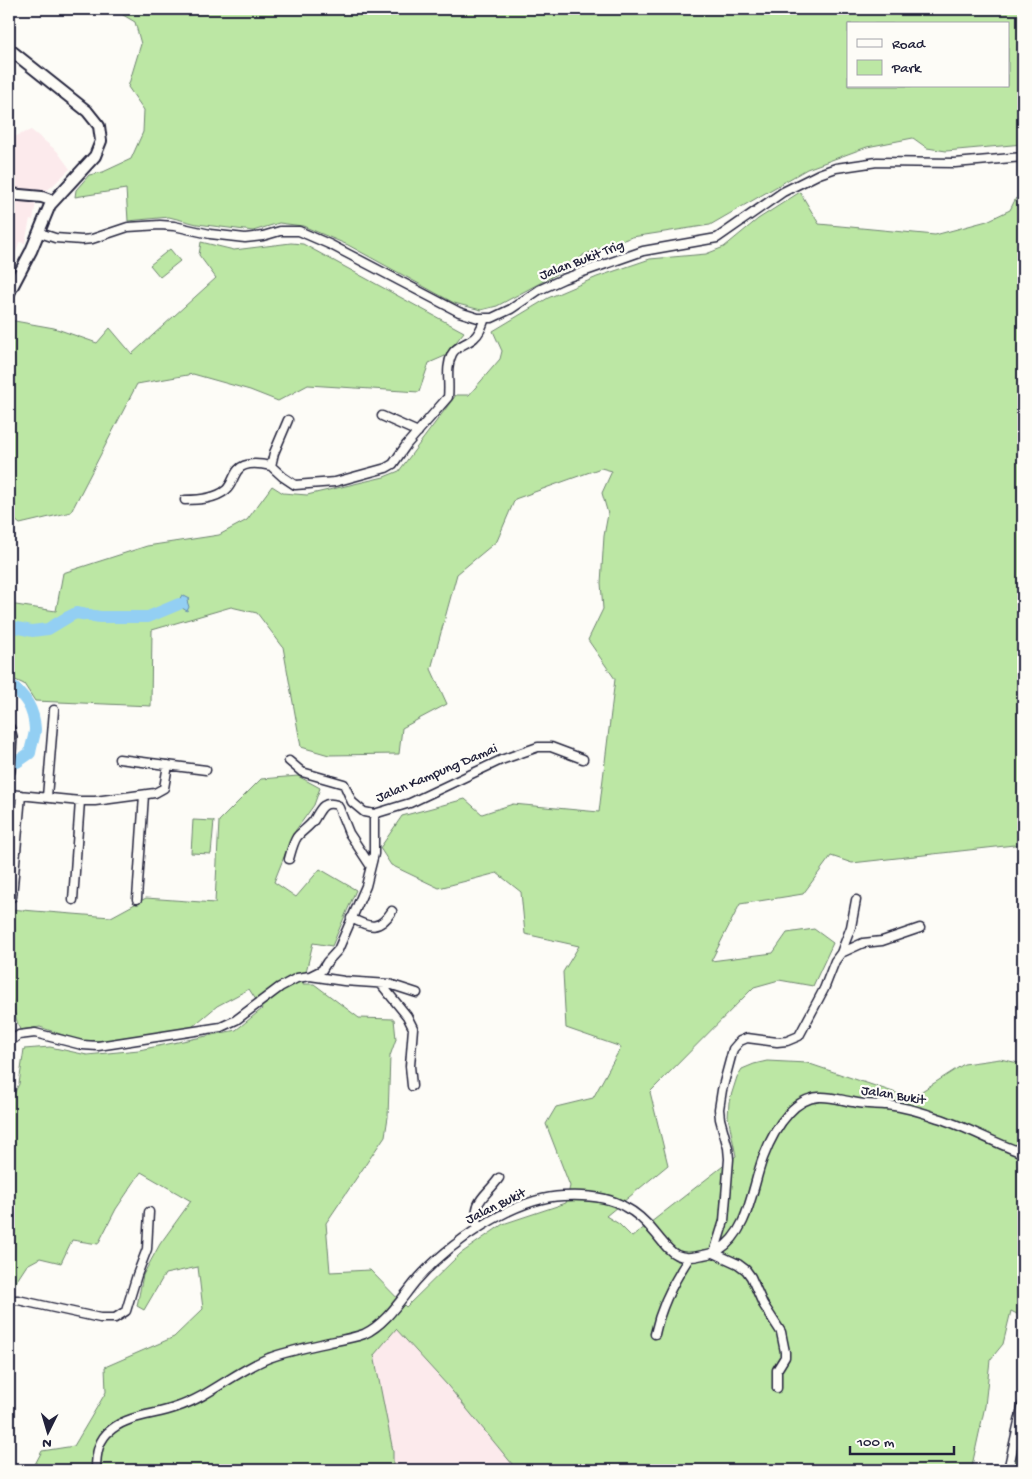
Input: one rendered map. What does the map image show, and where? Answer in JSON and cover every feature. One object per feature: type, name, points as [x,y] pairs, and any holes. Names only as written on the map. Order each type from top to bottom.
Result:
[{"type":"street","points":[[9,49],[87,111],[99,126],[101,133],[101,141],[96,156],[53,200],[40,233],[9,293]]},
{"type":"street","name":"Jalan Bukit Trig","points":[[485,318],[492,318],[511,309],[550,284],[643,251],[717,238],[783,192],[819,174],[836,168],[869,162],[949,163],[1023,157]]},
{"type":"street","points":[[9,194],[53,200]]},
{"type":"street","points":[[40,233],[55,238],[82,240],[92,239],[128,227],[160,225],[244,238],[263,236],[280,231],[299,231],[339,249],[459,312],[485,318],[481,330],[473,339],[453,352],[448,368],[448,397],[393,464],[386,468],[335,482],[294,485],[271,466],[253,464],[243,466],[238,470],[231,484],[219,494],[199,500],[185,500]]},
{"type":"street","points":[[382,416],[418,432]]},
{"type":"street","points":[[271,466],[288,420]]},
{"type":"street","points":[[47,797],[54,710]]},
{"type":"street","points":[[9,729],[11,737],[9,771]]},
{"type":"street","name":"Jalan Kampung Damai","points":[[289,761],[302,772],[344,784],[352,802],[364,812],[374,814],[410,803],[501,760],[538,747],[551,747],[583,759]]},
{"type":"street","points":[[119,759],[206,770]]},
{"type":"street","points":[[9,794],[80,801],[144,795],[159,792],[164,788],[168,765]]},
{"type":"street","points":[[12,897],[21,795]]},
{"type":"street","points":[[137,899],[144,795]]},
{"type":"street","points":[[73,900],[80,801]]},
{"type":"street","points":[[289,859],[297,837],[314,819],[319,810],[326,804],[331,803],[339,808],[349,832],[370,865]]},
{"type":"street","points":[[310,976],[322,970],[338,950],[366,886],[374,854],[374,814]]},
{"type":"street","points":[[777,1388],[777,1370],[786,1352],[781,1332],[763,1304],[746,1270],[738,1264],[714,1253],[724,1221],[729,1160],[719,1109],[722,1090],[733,1049],[740,1041],[747,1038],[783,1042],[799,1036],[824,989],[835,961],[841,953],[851,926],[856,900]]},
{"type":"street","points":[[352,918],[369,927],[375,926],[385,921],[392,911]]},
{"type":"street","points":[[841,953],[863,943],[882,941],[920,928]]},
{"type":"street","points":[[9,1042],[19,1035],[35,1033],[82,1045],[98,1046],[213,1029],[236,1020],[280,987],[296,978],[310,976],[389,984],[417,994]]},
{"type":"street","points":[[381,984],[407,1016],[413,1028],[410,1066],[412,1086]]},
{"type":"street","name":"Jalan Bukit","points":[[96,1470],[98,1450],[102,1438],[119,1424],[184,1404],[256,1364],[273,1357],[352,1337],[372,1329],[379,1324],[419,1277],[440,1258],[477,1228],[524,1205],[558,1196],[603,1199],[622,1204],[632,1211],[656,1234],[670,1251],[680,1256],[689,1258],[714,1253],[738,1231],[746,1213],[763,1158],[777,1129],[790,1112],[807,1100],[829,1097],[922,1113],[964,1127],[998,1144],[1023,1153]]},
{"type":"street","points":[[477,1228],[478,1204],[482,1196],[499,1178]]},
{"type":"street","points":[[9,1300],[18,1300],[107,1319],[122,1314],[128,1307],[136,1275],[147,1249],[148,1212]]},
{"type":"street","points":[[655,1334],[658,1317],[668,1292],[689,1258]]},
{"type":"street","points":[[1008,1470],[1023,1404]]},
{"type":"shaded area","points":[[31,130],[57,151],[70,169],[42,193],[9,191],[9,139]]},
{"type":"shaded area","points":[[23,199],[36,202],[33,220],[30,219],[25,243],[19,242],[17,250],[9,263],[9,201],[23,202]]},
{"type":"shaded area","points":[[396,1329],[448,1386],[517,1470],[393,1470],[393,1451],[374,1355]]},
{"type":"green space","points":[[113,9],[1023,9],[1023,144],[946,151],[927,148],[913,138],[867,147],[807,169],[710,225],[632,237],[583,255],[577,263],[557,274],[497,306],[481,310],[454,303],[348,245],[303,226],[279,223],[253,231],[197,224],[169,217],[128,221],[126,189],[75,197],[76,190],[89,175],[103,172],[131,159],[143,132],[144,110],[128,87],[141,44],[135,22]]},
{"type":"green space","points":[[800,192],[819,224],[935,235],[987,221],[1010,210],[1016,198],[1023,195],[1023,844],[852,863],[831,856],[803,894],[740,904],[711,961],[773,953],[787,933],[814,929],[833,943],[813,986],[779,980],[754,987],[650,1092],[668,1165],[606,1216],[619,1224],[632,1237],[736,1156],[728,1117],[729,1102],[737,1077],[742,1069],[754,1064],[767,1061],[807,1063],[911,1098],[964,1064],[1000,1059],[1023,1064],[1023,1317],[1011,1311],[1003,1344],[990,1360],[985,1406],[971,1470],[517,1470],[448,1386],[396,1329],[374,1355],[393,1451],[393,1470],[34,1470],[33,1468],[42,1451],[74,1446],[106,1392],[105,1367],[174,1337],[203,1309],[198,1267],[165,1274],[144,1310],[137,1306],[143,1275],[160,1244],[191,1201],[141,1172],[116,1209],[98,1244],[72,1240],[61,1263],[40,1258],[27,1265],[10,1291],[9,1103],[19,1084],[24,1049],[50,1047],[87,1055],[139,1050],[236,1030],[262,1009],[249,989],[217,1006],[192,1027],[101,1041],[77,1040],[40,1027],[20,1030],[15,1016],[10,986],[9,909],[111,917],[146,898],[215,903],[219,821],[261,779],[298,776],[320,788],[314,805],[293,834],[274,882],[296,897],[320,869],[356,890],[332,946],[313,943],[303,984],[314,984],[359,1018],[394,1019],[396,1039],[390,1056],[388,1117],[385,1136],[326,1223],[330,1272],[370,1270],[406,1307],[460,1254],[503,1224],[566,1203],[570,1186],[546,1124],[556,1107],[593,1098],[621,1047],[566,1028],[563,972],[579,946],[525,934],[521,892],[497,873],[439,888],[391,865],[380,848],[402,816],[465,799],[482,814],[513,804],[599,812],[615,679],[588,640],[603,609],[601,583],[604,536],[608,514],[602,493],[612,471],[601,468],[515,499],[497,541],[457,574],[431,669],[447,704],[402,728],[399,754],[329,755],[301,747],[283,647],[257,613],[231,607],[152,630],[151,706],[35,701],[24,684],[9,677],[9,604],[56,611],[63,573],[147,546],[219,535],[247,520],[272,486],[283,493],[307,495],[384,477],[399,471],[456,395],[469,395],[500,359],[502,351],[493,331],[548,298],[597,277],[650,259],[706,254],[724,247],[758,219]]},
{"type":"green space","points":[[201,242],[234,250],[291,243],[303,244],[464,332],[445,356],[429,363],[419,392],[308,385],[278,401],[250,390],[193,374],[137,384],[71,512],[20,524],[10,516],[9,505],[9,320],[54,328],[97,343],[110,328],[132,354],[216,278],[199,255]]},
{"type":"green space","points":[[170,249],[180,261],[160,277],[150,265]]},
{"type":"green space","points":[[193,820],[214,821],[211,854],[191,853]]},
{"type":"green space","points":[[1023,1429],[1023,1470],[1013,1470],[1013,1469]]},
{"type":"water","points":[[182,595],[190,599],[187,601],[189,607],[187,611],[179,606],[179,600]]},
{"type":"waterway","points":[[9,626],[32,631],[48,629],[76,613],[100,617],[148,617],[179,604]]},
{"type":"waterway","points":[[9,685],[20,693],[28,703],[33,715],[35,729],[30,753],[17,762]]}]
